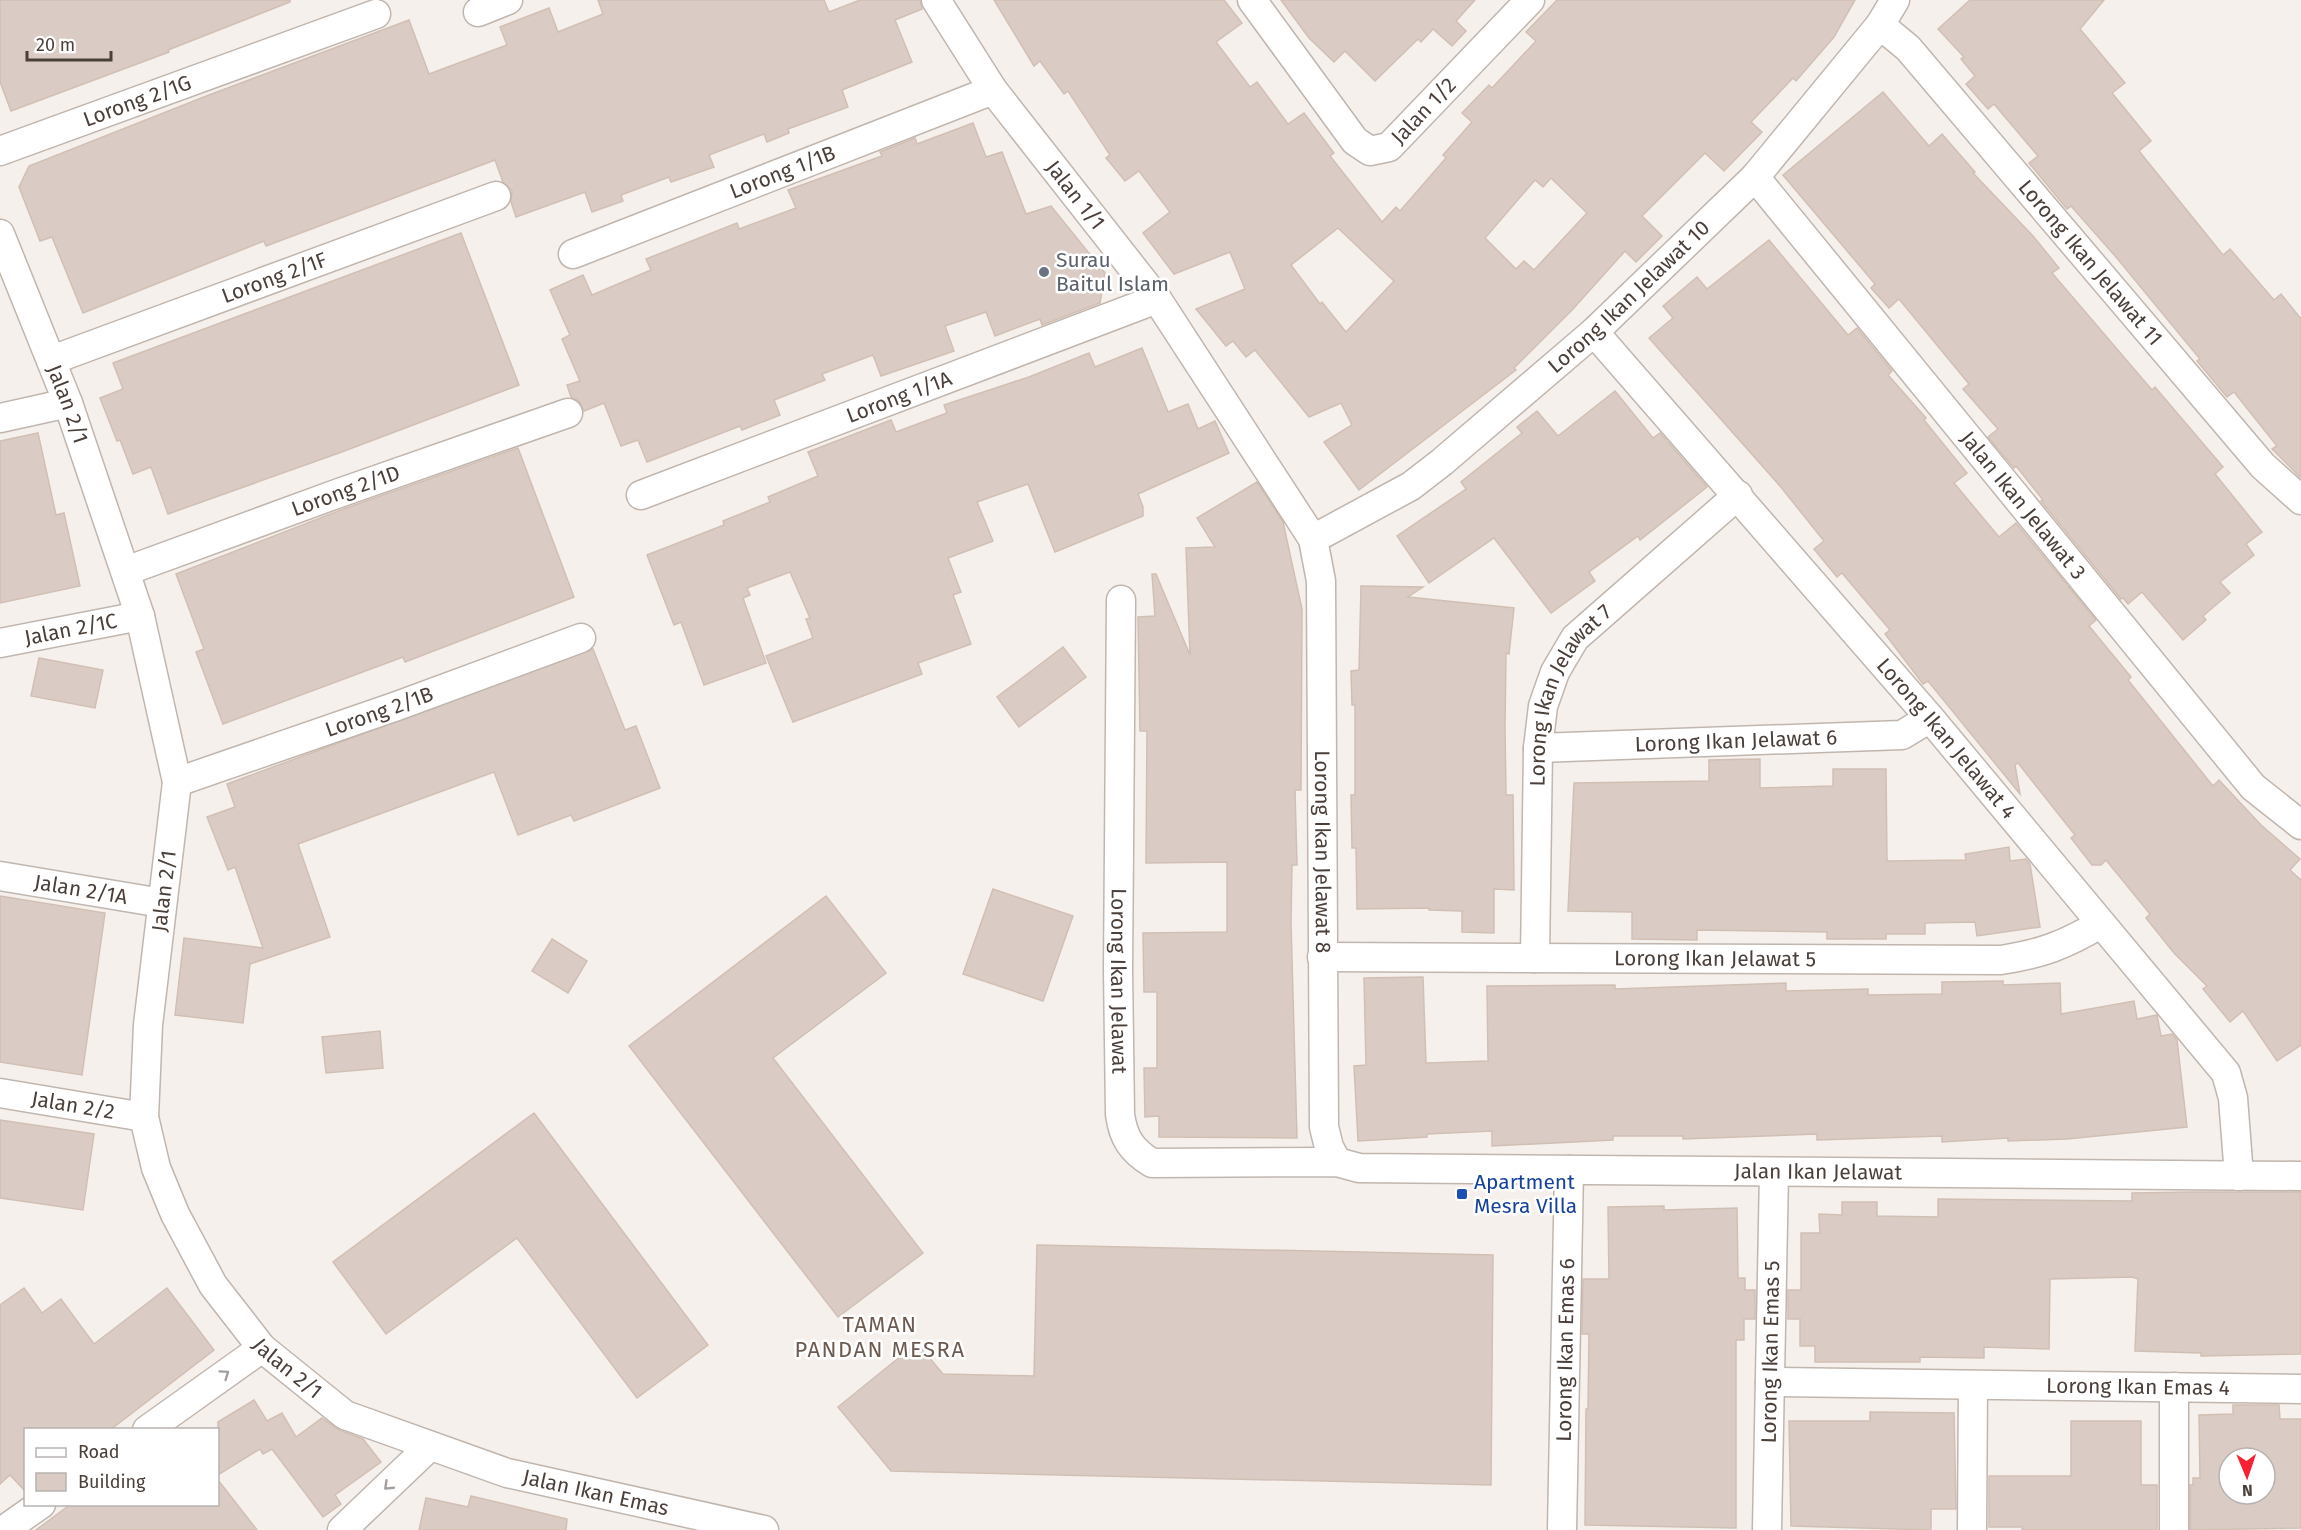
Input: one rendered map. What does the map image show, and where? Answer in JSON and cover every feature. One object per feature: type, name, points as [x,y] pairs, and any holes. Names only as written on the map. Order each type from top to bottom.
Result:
[{"type":"street","points":[[478,12],[508,0]]},
{"type":"street","name":"Jalan 1/1","points":[[936,0],[993,90],[1157,299],[1313,539]]},
{"type":"street","name":"Jalan 1/2","points":[[1252,0],[1355,141],[1370,151],[1389,147],[1530,0]]},
{"type":"street","name":"Lorong Ikan Jelawat 10","points":[[1313,539],[1411,486],[1594,332],[1755,177],[1880,25],[1895,0]]},
{"type":"street","name":"Lorong 2/1G","points":[[0,151],[376,14]]},
{"type":"street","name":"Lorong Ikan Jelawat 11","points":[[1880,25],[1908,48],[2263,465],[2301,500]]},
{"type":"street","name":"Lorong 1/1B","points":[[573,254],[993,90]]},
{"type":"street","name":"Jalan Ikan Jelawat 3","points":[[1755,177],[2253,787],[2301,825]]},
{"type":"street","name":"Lorong 2/1F","points":[[52,360],[496,196]]},
{"type":"street","name":"Jalan 2/1","points":[[0,234],[52,360],[126,571],[140,616],[177,783],[148,1025],[144,1117],[156,1168],[175,1214],[213,1286],[262,1348],[345,1414],[430,1446]]},
{"type":"street","name":"Lorong 1/1A","points":[[641,495],[1157,299]]},
{"type":"street","name":"Lorong Ikan Jelawat 4","points":[[1594,332],[1930,718],[2226,1073],[2235,1116],[2239,1176]]},
{"type":"street","points":[[0,418],[68,403]]},
{"type":"street","name":"Lorong 2/1D","points":[[126,571],[568,413]]},
{"type":"street","name":"Lorong Ikan Jelawat 7","points":[[1535,958],[1538,748],[1543,706],[1555,672],[1575,638],[1738,495]]},
{"type":"street","name":"Lorong Ikan Jelawat 8","points":[[1313,539],[1322,581],[1324,1127],[1329,1147],[1337,1162]]},
{"type":"street","name":"Lorong Ikan Jelawat","points":[[1121,600],[1118,970],[1122,1131],[1138,1155],[1152,1163],[1337,1162]]},
{"type":"street","name":"Jalan 2/1C","points":[[0,643],[140,616]]},
{"type":"street","name":"Lorong 2/1B","points":[[177,783],[397,706],[581,638]]},
{"type":"street","name":"Lorong Ikan Jelawat 6","points":[[1538,748],[1902,735],[1930,718]]},
{"type":"street","name":"Jalan 2/1A","points":[[0,876],[162,903]]},
{"type":"street","name":"Lorong Ikan Jelawat 5","points":[[1322,957],[2001,960],[2036,955],[2067,944],[2100,924]]},
{"type":"street","name":"Jalan 2/2","points":[[0,1093],[144,1117]]},
{"type":"street","name":"Jalan Ikan Jelawat","points":[[1337,1162],[1359,1168],[2301,1176]]},
{"type":"street","name":"Lorong Ikan Emas 6","points":[[1562,1530],[1569,1170]]},
{"type":"street","name":"Lorong Ikan Emas 5","points":[[1767,1530],[1774,1172]]},
{"type":"street","points":[[150,1428],[262,1348]]},
{"type":"street","name":"Lorong Ikan Emas 4","points":[[1770,1383],[2301,1389]]},
{"type":"street","points":[[1971,1530],[1972,1385]]},
{"type":"street","points":[[2174,1387],[2174,1530]]},
{"type":"street","points":[[342,1530],[430,1446]]},
{"type":"street","name":"Jalan Ikan Emas","points":[[430,1446],[507,1473],[764,1530]]},
{"type":"street","points":[[4,1530],[37,1506]]},
{"type":"building","points":[[0,0],[290,0],[290,2],[168,50],[169,52],[11,111],[0,82]]},
{"type":"building","points":[[598,0],[824,0],[829,12],[860,0],[920,0],[922,9],[895,20],[912,62],[842,90],[848,107],[788,129],[789,133],[767,142],[764,134],[709,155],[714,167],[671,182],[669,177],[621,195],[623,201],[592,212],[585,192],[516,217],[511,202],[512,191],[503,182],[495,160],[266,246],[264,241],[83,313],[52,237],[40,241],[19,187],[29,166],[409,20],[429,74],[507,45],[500,27],[549,8],[558,32],[603,14]]},
{"type":"building","points":[[994,0],[1224,0],[1242,23],[1216,42],[1250,87],[1257,82],[1288,124],[1304,113],[1334,153],[1330,156],[1382,222],[1396,207],[1400,211],[1446,158],[1443,155],[1472,122],[1462,113],[1489,85],[1492,88],[1536,41],[1526,32],[1557,0],[1855,0],[1834,37],[1796,81],[1793,78],[1751,122],[1762,132],[1724,171],[1705,153],[1642,216],[1662,236],[1636,262],[1625,251],[1573,309],[1514,368],[1516,370],[1359,490],[1324,442],[1352,425],[1341,403],[1309,417],[1255,350],[1246,357],[1233,341],[1226,346],[1196,309],[1245,289],[1230,252],[1174,274],[1143,233],[1170,212],[1139,171],[1125,181],[1106,158],[1110,155],[1068,91],[1064,94],[1040,61],[1034,66]],"holes":[[[1551,178],[1587,213],[1534,270],[1524,261],[1516,269],[1485,238],[1535,180],[1543,187]],[[1338,228],[1394,281],[1346,332],[1322,302],[1320,304],[1291,265]]]},
{"type":"building","points":[[1281,0],[1475,0],[1456,21],[1466,31],[1452,46],[1433,29],[1421,42],[1418,39],[1375,81],[1345,51],[1334,62],[1309,38]]},
{"type":"building","points":[[1970,0],[2104,0],[2080,29],[2125,83],[2112,93],[2151,141],[2139,151],[2223,255],[2230,249],[2274,300],[2281,294],[2301,319],[2301,478],[2272,449],[2277,446],[2234,392],[2227,397],[2197,361],[2200,359],[2116,257],[2071,206],[2067,209],[2029,163],[2038,156],[1994,104],[1988,109],[1966,84],[1975,76],[1961,59],[1964,57],[1938,29]]},
{"type":"building","points":[[1883,92],[1929,146],[1942,134],[1975,172],[1973,173],[2033,236],[2059,268],[2052,273],[2152,390],[2155,387],[2223,467],[2215,474],[2262,532],[2246,544],[2254,555],[2220,582],[2230,593],[2203,616],[2206,620],[2183,640],[2142,592],[2128,604],[2123,598],[2121,599],[2041,501],[2043,500],[2016,466],[2014,468],[1988,437],[1998,429],[1963,389],[1969,384],[1899,299],[1889,308],[1871,288],[1875,284],[1783,175]]},
{"type":"building","points":[[973,123],[986,157],[1002,152],[1026,214],[1051,206],[1105,273],[1100,303],[1042,325],[1040,319],[995,336],[986,312],[945,326],[954,351],[881,376],[873,355],[822,374],[825,380],[774,400],[780,415],[742,430],[740,426],[647,462],[638,440],[621,446],[604,403],[584,411],[579,401],[571,397],[567,385],[580,381],[562,339],[570,335],[550,290],[583,275],[592,295],[651,270],[646,259],[737,223],[739,229],[796,208],[788,190],[882,156],[880,152],[915,138],[917,144]]},
{"type":"building","points":[[461,233],[519,385],[168,514],[151,467],[133,474],[100,398],[123,389],[113,363]]},
{"type":"building","points":[[1769,240],[1848,335],[1857,328],[1892,371],[1888,375],[1926,418],[1924,420],[1967,473],[1954,483],[1999,537],[2016,523],[2096,620],[2089,626],[2131,677],[2128,680],[2213,786],[2219,780],[2261,825],[2300,859],[2290,870],[2301,880],[2301,1045],[2277,1061],[2243,1011],[2230,1022],[2203,989],[2207,986],[2174,953],[2146,918],[2150,914],[2106,860],[2101,865],[2092,865],[2071,838],[2075,835],[2018,763],[2015,765],[2020,794],[1928,681],[1923,684],[1885,634],[1890,630],[1842,573],[1837,577],[1814,549],[1824,541],[1780,486],[1649,338],[1673,318],[1663,306],[1697,277],[1707,289]]},
{"type":"building","points":[[1142,348],[1168,412],[1188,404],[1198,429],[1215,421],[1229,453],[1138,494],[1143,507],[1143,516],[1055,552],[1028,484],[977,502],[993,541],[948,558],[961,592],[953,595],[971,644],[918,663],[922,674],[793,722],[766,656],[813,638],[806,619],[810,618],[790,572],[747,588],[750,595],[743,598],[766,663],[704,685],[681,622],[674,625],[647,555],[724,525],[723,521],[770,502],[768,497],[818,476],[808,452],[891,420],[896,432],[947,413],[944,405],[1029,377],[1089,353],[1095,367]]},
{"type":"building","points":[[1615,391],[1653,438],[1660,433],[1707,487],[1640,540],[1638,536],[1589,572],[1595,581],[1551,613],[1494,538],[1429,583],[1397,536],[1466,489],[1461,482],[1522,433],[1517,427],[1537,411],[1558,436]]},
{"type":"building","points":[[38,433],[56,515],[64,513],[80,586],[0,603],[0,441]]},
{"type":"building","points":[[518,448],[574,597],[405,662],[403,657],[223,724],[196,652],[204,649],[176,574],[346,508]]},
{"type":"building","points":[[1257,482],[1283,522],[1302,609],[1301,790],[1295,790],[1297,865],[1292,865],[1291,923],[1297,1138],[1159,1137],[1159,1116],[1145,1117],[1144,1068],[1157,1068],[1157,992],[1144,992],[1143,933],[1227,932],[1227,862],[1146,863],[1147,731],[1140,731],[1138,617],[1155,616],[1152,574],[1156,574],[1190,655],[1186,548],[1215,547],[1197,518]]},
{"type":"building","points":[[1361,586],[1423,587],[1408,597],[1514,608],[1509,654],[1506,653],[1505,727],[1506,795],[1513,795],[1514,890],[1494,889],[1494,933],[1462,932],[1462,911],[1429,910],[1429,908],[1357,909],[1356,848],[1352,848],[1351,795],[1355,795],[1355,705],[1352,705],[1351,671],[1359,670]]},
{"type":"building","points":[[1063,647],[1086,677],[1019,727],[997,697]]},
{"type":"building","points":[[593,649],[625,730],[636,726],[660,788],[574,821],[571,815],[518,835],[494,772],[298,844],[330,937],[250,964],[243,1023],[175,1015],[184,938],[263,948],[235,867],[228,870],[207,817],[235,807],[227,784]]},
{"type":"building","points":[[39,658],[103,670],[95,708],[31,696]]},
{"type":"building","points":[[1760,759],[1760,788],[1833,786],[1833,769],[1886,769],[1887,861],[1966,860],[1965,854],[2009,847],[2010,861],[2026,859],[2030,864],[2040,927],[1977,936],[1975,922],[1925,923],[1925,934],[1886,934],[1886,939],[1827,939],[1827,932],[1697,930],[1697,940],[1632,939],[1632,912],[1568,911],[1574,783],[1709,781],[1709,760]]},
{"type":"building","points":[[993,889],[1073,916],[1043,1001],[963,974]]},
{"type":"building","points":[[0,896],[105,913],[82,1075],[0,1062]]},
{"type":"building","points":[[826,896],[886,973],[773,1058],[923,1253],[838,1317],[629,1046]]},
{"type":"building","points":[[552,939],[587,961],[568,993],[532,971]]},
{"type":"building","points":[[1423,977],[1426,1063],[1488,1061],[1487,986],[1615,985],[1615,989],[1786,983],[1786,991],[1868,989],[1868,995],[1942,994],[1942,982],[2003,981],[2003,985],[2060,983],[2061,1014],[2134,1001],[2137,1019],[2157,1015],[2161,1036],[2172,1034],[2177,1040],[2187,1127],[2067,1139],[2008,1141],[2008,1138],[1942,1142],[1942,1136],[1817,1140],[1817,1134],[1683,1139],[1683,1136],[1613,1136],[1613,1140],[1492,1146],[1492,1131],[1427,1134],[1427,1137],[1358,1141],[1354,1066],[1366,1065],[1364,978]]},
{"type":"building","points":[[380,1031],[383,1068],[326,1073],[322,1037]]},
{"type":"building","points":[[534,1113],[708,1345],[637,1398],[517,1238],[386,1334],[333,1262]]},
{"type":"building","points":[[0,1120],[94,1134],[83,1210],[0,1198]]},
{"type":"building","points":[[2301,1192],[2301,1354],[2201,1356],[2201,1353],[2135,1351],[2138,1279],[2132,1277],[2050,1279],[2049,1349],[1984,1347],[1984,1358],[1920,1357],[1920,1362],[1815,1362],[1815,1346],[1800,1346],[1800,1319],[1788,1319],[1788,1290],[1801,1290],[1801,1233],[1820,1233],[1819,1214],[1842,1215],[1842,1202],[1877,1202],[1877,1216],[1938,1217],[1938,1199],[2132,1201],[2132,1193]]},
{"type":"building","points":[[1664,1206],[1664,1210],[1737,1208],[1738,1278],[1745,1278],[1745,1290],[1755,1290],[1755,1319],[1744,1319],[1744,1340],[1736,1340],[1736,1528],[1585,1525],[1589,1334],[1582,1334],[1583,1279],[1609,1279],[1608,1207]]},
{"type":"building","points":[[1037,1245],[1493,1255],[1491,1485],[891,1471],[838,1407],[917,1343],[943,1374],[1034,1376]]},
{"type":"building","points":[[24,1288],[42,1313],[61,1299],[94,1344],[167,1288],[214,1350],[113,1428],[24,1428],[24,1490],[10,1475],[0,1484],[0,1305]]},
{"type":"building","points":[[254,1400],[267,1421],[282,1413],[296,1437],[322,1418],[339,1430],[363,1439],[381,1462],[335,1495],[341,1504],[323,1517],[272,1449],[263,1454],[260,1449],[219,1474],[218,1422]]},
{"type":"building","points":[[2233,1405],[2279,1405],[2280,1419],[2301,1419],[2301,1528],[2190,1530],[2190,1485],[2193,1485],[2193,1478],[2200,1478],[2199,1415],[2233,1414]]},
{"type":"building","points":[[1870,1412],[1954,1413],[1956,1509],[1931,1509],[1931,1530],[1791,1526],[1789,1421],[1870,1421]]},
{"type":"building","points":[[2071,1421],[2141,1421],[2141,1485],[2157,1485],[2157,1530],[2022,1530],[2022,1527],[1989,1527],[1989,1476],[2071,1476]]},
{"type":"building","points":[[219,1481],[257,1530],[36,1530],[68,1506],[219,1506]]},
{"type":"building","points":[[471,1496],[567,1519],[566,1530],[419,1530],[426,1498],[468,1507]]},
{"type":"place","name":"Surau Baitul Islam","points":[[1044,272]]},
{"type":"place","name":"Apartment Mesra Villa","points":[[1462,1194]]},
{"type":"district","name":"TAMAN PANDAN MESRA","points":[[880,1336]]}]
